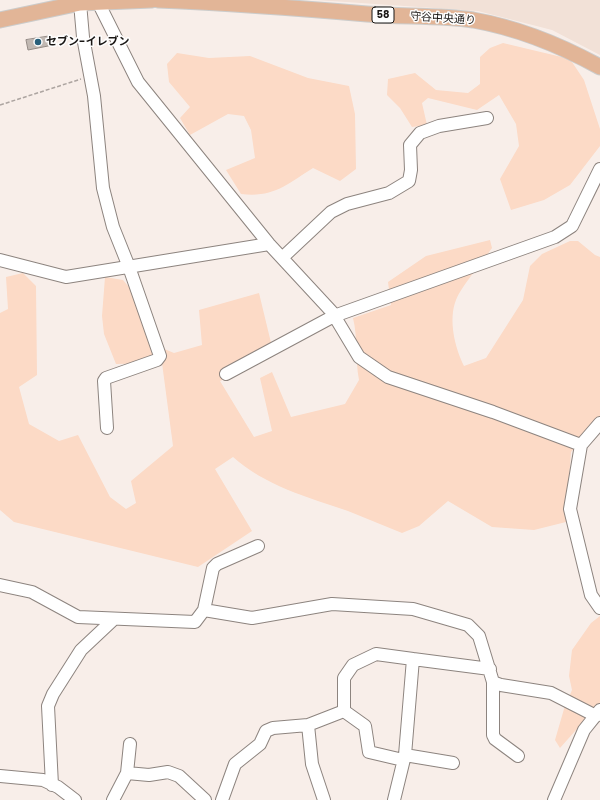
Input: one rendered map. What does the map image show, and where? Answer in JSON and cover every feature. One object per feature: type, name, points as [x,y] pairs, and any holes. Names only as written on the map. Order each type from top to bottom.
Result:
[{"type":"main road","points":[[0,20],[80,2],[152,0]]},
{"type":"main road","name":"守谷中央通り","points":[[158,0],[266,5],[389,16],[472,20],[508,28],[541,39],[572,52],[600,67]]},
{"type":"street","points":[[80,2],[90,76],[102,188],[113,227],[129,267],[160,356],[157,360],[106,378],[104,381],[107,428]]},
{"type":"street","points":[[98,2],[138,82],[269,244],[334,316],[359,357],[388,377],[493,412],[581,445]]},
{"type":"street","points":[[282,258],[331,212],[347,204],[389,193],[409,181],[411,170],[410,145],[420,133],[439,126],[487,118]]},
{"type":"street","points":[[226,374],[334,316],[555,237],[572,226],[600,169]]},
{"type":"street","points":[[0,260],[66,277],[269,244]]},
{"type":"street","points":[[600,423],[581,445],[570,509],[591,595],[600,608]]},
{"type":"street","points":[[0,585],[32,592],[78,617],[195,622],[204,610],[213,568],[217,564],[258,546]]},
{"type":"street","points":[[204,610],[252,618],[332,604],[413,609],[468,625],[479,636],[493,682],[493,735],[495,740],[518,756]]},
{"type":"street","points":[[52,785],[48,706],[53,694],[81,650],[114,618]]},
{"type":"street","points":[[344,710],[344,678],[353,665],[376,654],[490,669]]},
{"type":"street","points":[[394,800],[404,758],[413,659]]},
{"type":"street","points":[[493,682],[500,685],[551,693],[598,713],[584,730],[554,800]]},
{"type":"street","points":[[222,800],[235,764],[260,744],[266,731],[273,728],[308,725],[344,710]]},
{"type":"street","points":[[344,710],[365,726],[369,752],[404,758],[453,763]]},
{"type":"street","points":[[308,725],[312,764],[324,800]]},
{"type":"street","points":[[114,800],[127,773],[130,744]]},
{"type":"street","points":[[127,773],[149,775],[168,772],[179,776],[205,800]]},
{"type":"street","points":[[0,776],[43,780],[75,800]]},
{"type":"path","points":[[0,105],[90,76]]},
{"type":"shaded area","points":[[317,0],[600,0],[600,55],[552,30],[478,11]]},
{"type":"shaded area","points":[[503,43],[570,59],[584,80],[600,129],[600,146],[570,185],[544,200],[511,210],[500,179],[519,146],[516,124],[499,95],[477,110],[428,98],[422,103],[427,125],[412,127],[400,108],[387,95],[388,79],[415,73],[436,90],[468,93],[480,84],[480,57],[490,48]]},
{"type":"shaded area","points":[[177,53],[209,58],[250,56],[308,78],[349,86],[355,114],[356,169],[340,181],[313,168],[271,192],[253,195],[241,194],[226,170],[255,158],[251,130],[244,116],[228,114],[190,135],[180,118],[190,107],[169,82],[167,64]]},
{"type":"shaded area","points":[[490,240],[492,248],[462,288],[454,308],[453,325],[455,342],[464,366],[486,358],[523,300],[530,266],[542,254],[570,241],[578,241],[595,255],[600,257],[600,418],[571,452],[566,522],[534,530],[492,527],[448,501],[419,526],[402,533],[348,511],[288,490],[245,467],[233,457],[215,469],[252,531],[198,567],[14,522],[0,510],[0,313],[8,309],[6,277],[23,273],[36,286],[37,375],[19,387],[29,424],[59,441],[78,435],[110,497],[126,509],[136,503],[131,481],[173,446],[162,363],[116,364],[104,334],[102,316],[105,277],[123,280],[135,294],[162,348],[174,353],[202,345],[199,310],[259,293],[273,351],[266,360],[220,381],[254,437],[272,431],[260,378],[272,372],[291,417],[345,404],[359,380],[353,318],[391,305],[388,282],[426,256]]},
{"type":"shaded area","points":[[600,616],[600,703],[560,748],[555,740],[564,709],[572,690],[569,676],[572,650],[591,623]]},
{"type":"building","name":"セブン-イレブン","points":[[51,36],[53,45],[28,50],[26,40]]},
{"type":"place","name":"セブン-イレブン","points":[[38,42]]}]
